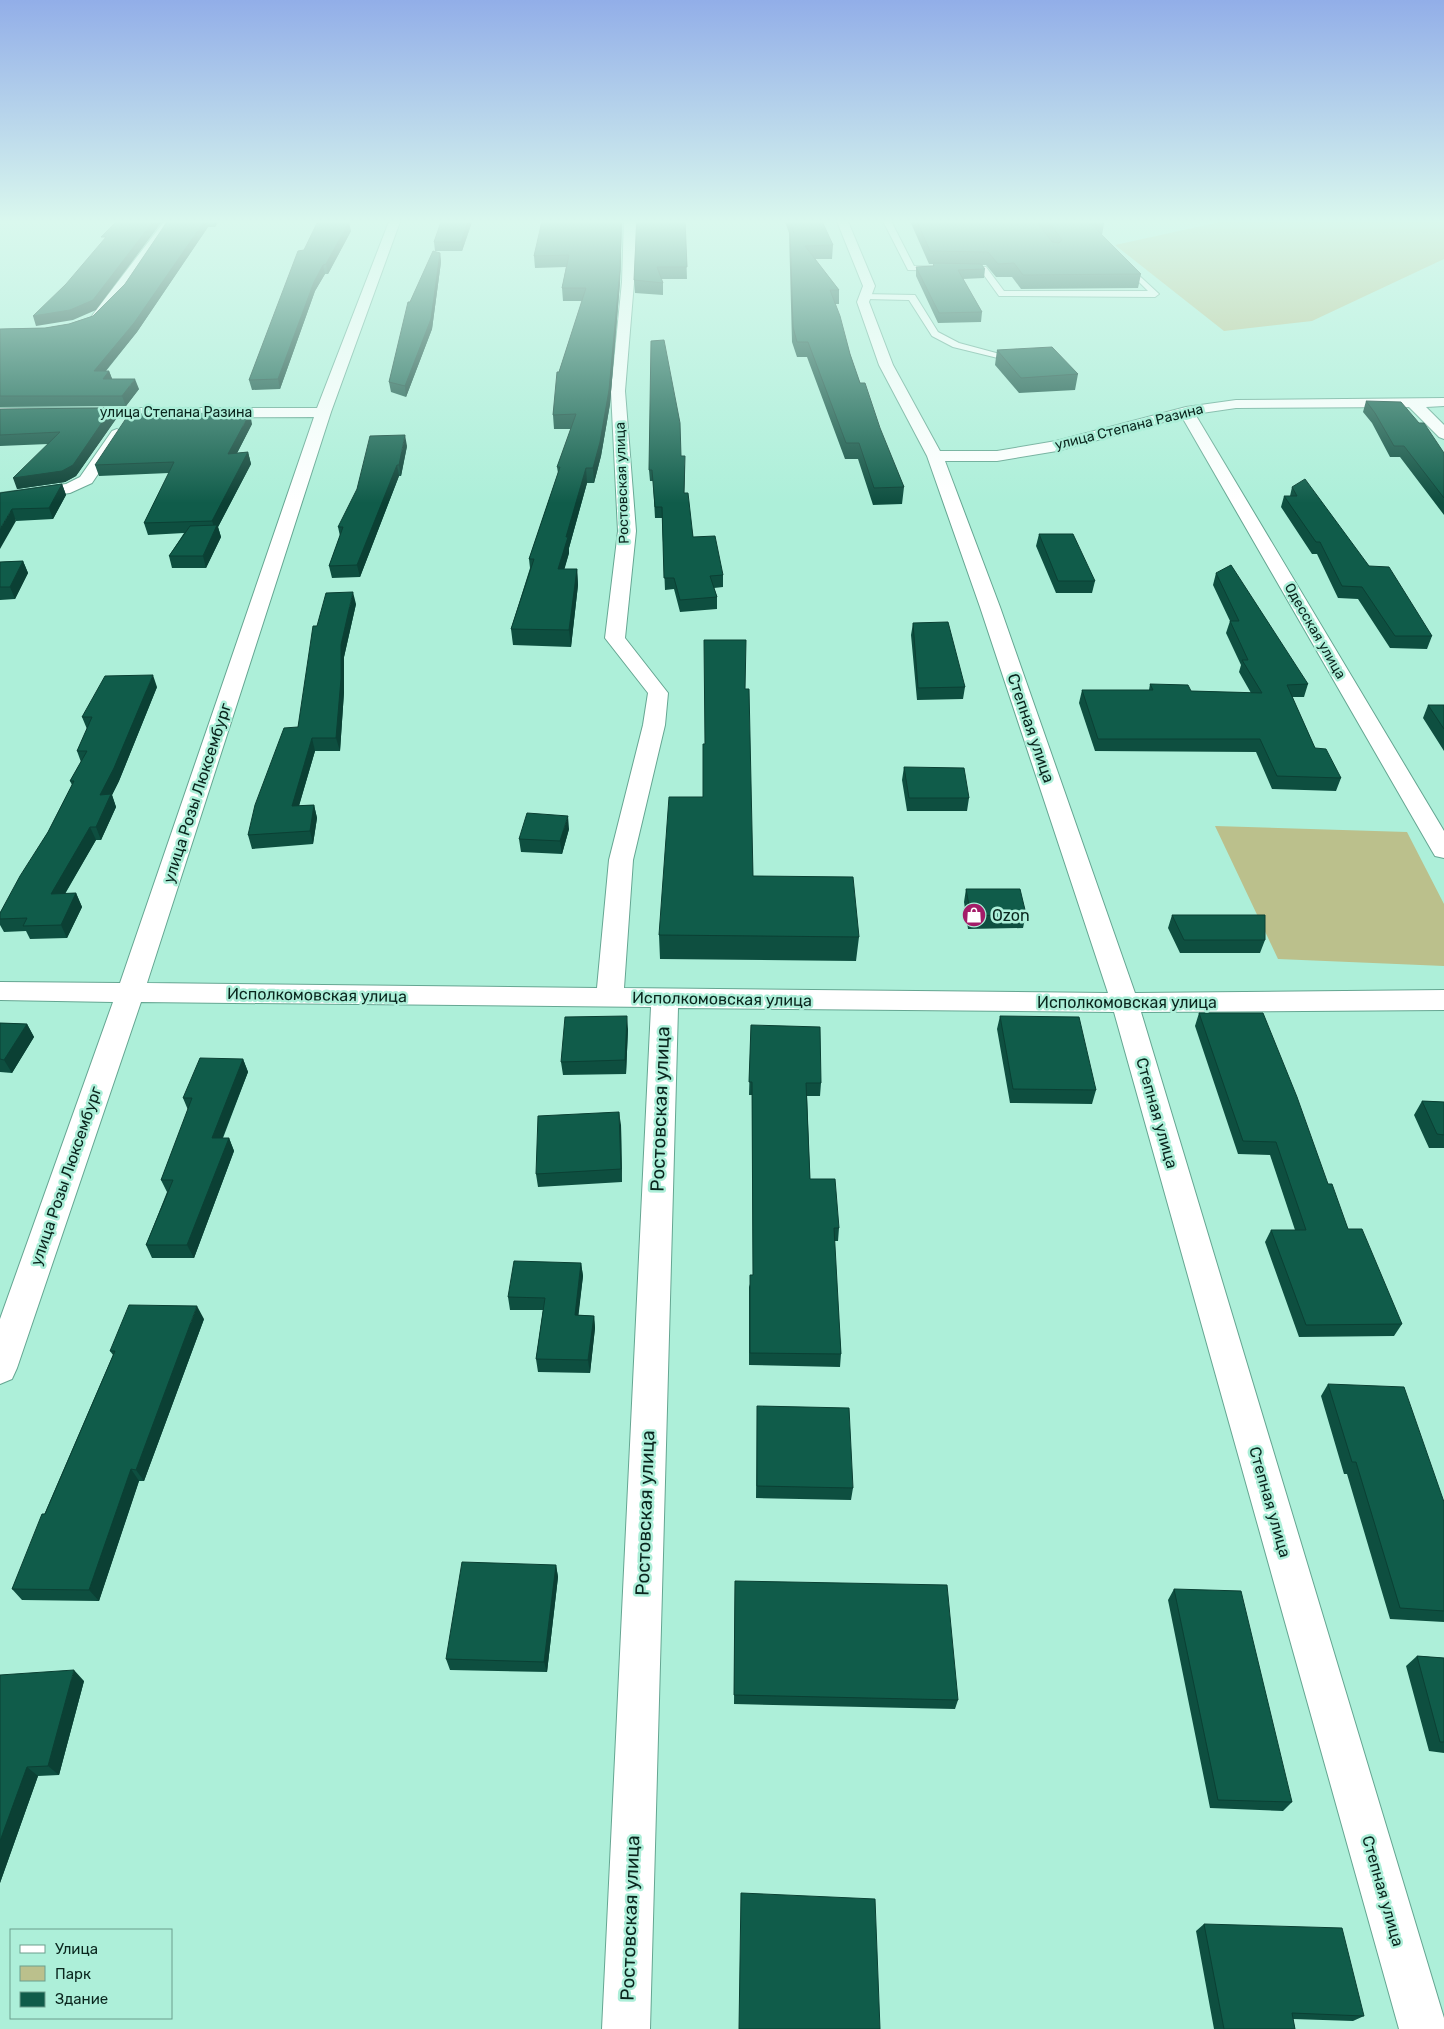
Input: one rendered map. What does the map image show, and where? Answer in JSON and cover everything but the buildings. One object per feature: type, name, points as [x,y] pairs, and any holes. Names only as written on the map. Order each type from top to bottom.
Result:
[{"type":"street","points":[[89,323],[102,314]]},
{"type":"street","name":"улица Розы Люксембург","points":[[0,1368],[130,993],[323,412],[360,314]]},
{"type":"street","name":"Ростовская улица","points":[[610,998],[620,860],[654,725],[658,693],[615,638],[627,531],[618,391],[625,314]]},
{"type":"street","name":"Степная улица","points":[[867,314],[886,365],[935,456],[990,608],[1125,1003],[1422,2029]]},
{"type":"street","name":"улица Степана Разина","points":[[935,456],[997,456],[1057,446],[1186,411],[1236,404],[1444,402]]},
{"type":"street","points":[[1414,403],[1444,434]]},
{"type":"street","name":"Одесская улица","points":[[1186,411],[1444,851]]},
{"type":"street","points":[[0,498],[70,488],[86,480],[131,412]]},
{"type":"street","name":"улица Степана Разина","points":[[0,413],[323,412]]},
{"type":"street","name":"Исполкомовская улица","points":[[0,991],[1125,1003],[1444,1000]]},
{"type":"street","name":"Ростовская улица","points":[[626,2029],[664,998]]},
{"type":"lane","points":[[922,314],[935,334],[956,345],[1006,357]]},
{"type":"green space","points":[[1202,314],[1328,314],[1312,321],[1224,331]]},
{"type":"green space","points":[[1215,826],[1407,832],[1444,904],[1444,966],[1278,959]]},
{"type":"place","name":"Ozon","points":[[974,915]]}]
